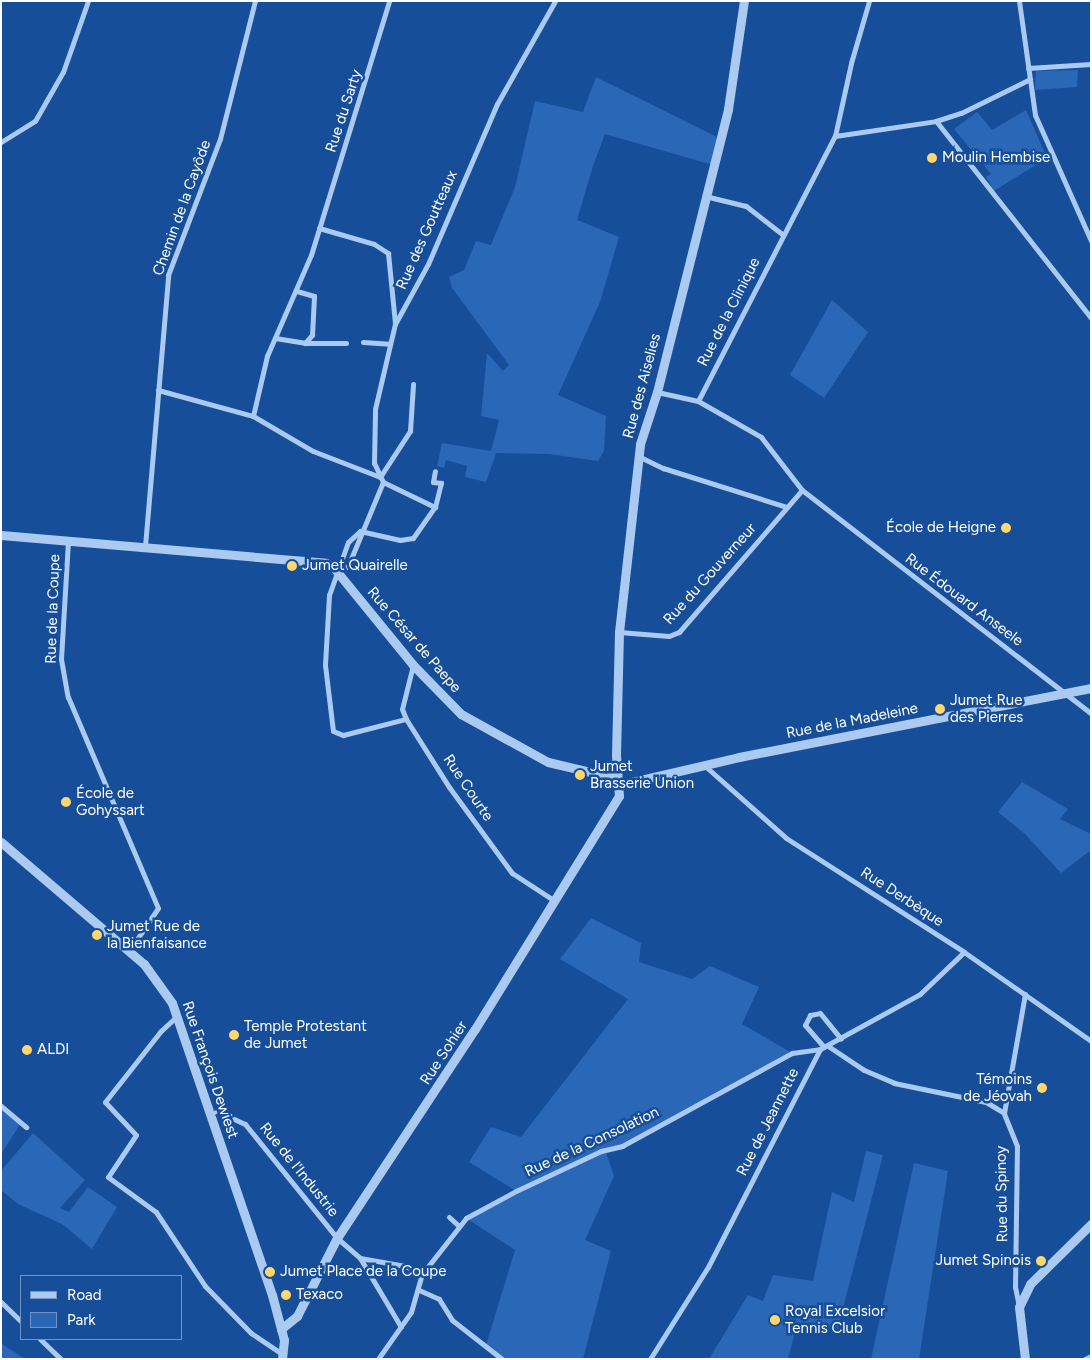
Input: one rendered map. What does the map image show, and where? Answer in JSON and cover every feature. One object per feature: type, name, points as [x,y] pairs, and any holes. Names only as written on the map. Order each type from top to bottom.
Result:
[{"type":"street","points":[[1,142],[35,121],[62,72],[88,1]]},
{"type":"street","name":"Chemin de la Cayôde","points":[[145,546],[168,275],[220,139],[255,1]]},
{"type":"street","name":"Rue du Sarty","points":[[253,416],[267,356],[296,291],[320,228],[389,1]]},
{"type":"street","name":"Rue des Goutteaux","points":[[383,482],[374,463],[375,409],[395,324],[428,264],[497,104],[555,1]]},
{"type":"street","name":"Rue des Aiselies","points":[[619,785],[616,756],[619,632],[638,456],[657,392],[735,72],[744,1]]},
{"type":"street","name":"Rue de la Clinique","points":[[698,401],[782,234],[835,136],[851,63],[869,1]]},
{"type":"street","points":[[1019,1],[1035,115],[1091,241]]},
{"type":"street","points":[[1028,68],[1091,64]]},
{"type":"street","points":[[835,136],[936,121],[960,113],[1030,79]]},
{"type":"street","points":[[936,121],[1091,318]]},
{"type":"street","points":[[706,196],[746,206],[782,234]]},
{"type":"street","points":[[320,228],[374,244],[388,252],[395,324]]},
{"type":"street","points":[[296,291],[314,296],[312,335],[305,343]]},
{"type":"street","points":[[275,338],[305,343],[346,343]]},
{"type":"street","points":[[363,342],[389,344]]},
{"type":"street","points":[[158,390],[253,416],[313,451],[380,476],[410,431],[412,384]]},
{"type":"street","name":"Rue Édouard Anseele","points":[[657,392],[698,401],[761,437],[802,490],[1091,713]]},
{"type":"street","points":[[638,456],[663,468],[787,507]]},
{"type":"street","points":[[360,531],[400,540],[413,538],[435,508],[441,483],[433,482],[435,471]]},
{"type":"street","points":[[337,572],[348,566],[360,531],[383,482],[435,508]]},
{"type":"street","name":"Rue du Gouverneur","points":[[619,632],[669,636],[679,632],[802,490]]},
{"type":"street","points":[[360,531],[348,542],[329,595],[325,643],[333,731],[343,735],[406,719],[402,709],[413,665]]},
{"type":"street","name":"Rue César de Paepe","points":[[1,534],[318,561],[330,565],[413,665],[449,703],[479,726],[548,762],[612,777],[619,785]]},
{"type":"street","name":"Rue de la Coupe","points":[[68,540],[61,659],[68,697],[158,908],[129,951]]},
{"type":"street","name":"Rue de la Madeleine","points":[[619,785],[748,755],[1091,688]]},
{"type":"street","name":"Rue Courte","points":[[406,719],[449,787],[512,873],[556,901]]},
{"type":"street","name":"Rue Derbèque","points":[[705,766],[786,838],[964,952],[1091,1040]]},
{"type":"street","name":"Rue Sohier","points":[[281,1329],[298,1316],[337,1238],[556,901],[612,810],[619,796],[619,785]]},
{"type":"street","name":"Rue François Dewiest","points":[[1,842],[129,951],[162,985],[177,1016],[277,1314],[281,1329],[282,1356]]},
{"type":"street","points":[[824,1048],[920,994],[964,952]]},
{"type":"street","points":[[841,1039],[820,1013],[810,1014],[805,1025],[824,1048],[864,1070],[894,1083],[986,1102],[1004,1113],[1025,994]]},
{"type":"street","points":[[177,1016],[160,1032],[105,1102],[136,1135],[108,1177],[156,1212],[204,1286],[251,1333],[282,1356]]},
{"type":"street","name":"Rue de la Consolation","points":[[458,1225],[516,1191],[601,1151],[622,1146],[792,1053],[824,1048]]},
{"type":"street","name":"Rue de Jeannette","points":[[650,1359],[708,1267],[824,1048]]},
{"type":"street","points":[[1,1106],[26,1127]]},
{"type":"street","name":"Rue de l'Industrie","points":[[210,1112],[219,1112],[245,1124],[337,1238],[360,1258],[401,1327]]},
{"type":"street","name":"Rue du Spinoy","points":[[1004,1113],[1017,1146],[1014,1287],[1019,1307]]},
{"type":"street","points":[[378,1359],[401,1327],[419,1290],[422,1274],[458,1225],[449,1218]]},
{"type":"street","points":[[1025,1359],[1019,1307],[1030,1284],[1091,1224]]},
{"type":"street","points":[[360,1258],[405,1266],[422,1274]]},
{"type":"street","points":[[419,1290],[439,1299],[452,1320],[502,1359]]},
{"type":"street","points":[[1,1302],[20,1320]]},
{"type":"street","points":[[41,1340],[61,1359]]},
{"type":"street","points":[[1085,1359],[1091,1356]]},
{"type":"green space","points":[[1078,70],[1077,87],[1035,90],[1036,71]]},
{"type":"green space","points":[[596,77],[719,138],[713,165],[605,134],[593,166],[577,220],[619,237],[600,302],[558,395],[606,416],[604,451],[598,461],[549,454],[496,453],[486,482],[465,477],[467,466],[446,460],[444,468],[437,466],[442,443],[491,451],[499,420],[481,416],[487,353],[503,371],[509,365],[452,288],[449,277],[464,270],[476,241],[491,245],[515,187],[535,101],[583,112]]},
{"type":"green space","points":[[1026,110],[1047,158],[994,191],[986,177],[991,174],[954,129],[977,112],[992,130]]},
{"type":"green space","points":[[832,300],[868,332],[824,398],[790,375]]},
{"type":"green space","points":[[1022,782],[1068,809],[1060,819],[1091,834],[1091,850],[1061,873],[1025,834],[998,812]]},
{"type":"green space","points":[[591,918],[641,943],[639,962],[692,979],[710,966],[759,987],[742,1024],[792,1053],[606,1152],[614,1176],[585,1240],[611,1251],[583,1359],[498,1359],[486,1345],[515,1250],[466,1218],[516,1191],[469,1162],[491,1127],[521,1137],[628,999],[560,959]]},
{"type":"green space","points":[[1,1106],[21,1123],[1,1154]]},
{"type":"green space","points":[[33,1133],[85,1180],[60,1208],[69,1212],[88,1187],[117,1207],[92,1249],[62,1224],[18,1204],[1,1190],[1,1171]]},
{"type":"green space","points":[[866,1151],[883,1155],[837,1331],[816,1324],[813,1335],[795,1332],[788,1359],[709,1359],[748,1295],[763,1301],[773,1275],[813,1281],[832,1192],[854,1202]]},
{"type":"green space","points":[[914,1163],[948,1171],[919,1359],[871,1359]]},
{"type":"green space","points":[[1,1343],[5,1346],[25,1359],[1,1359]]},
{"type":"place","name":"Moulin Hembise","points":[[932,158]]},
{"type":"place","name":"École de Heigne","points":[[1006,528]]},
{"type":"place","name":"Jumet Quairelle","points":[[292,566]]},
{"type":"place","name":"Jumet Rue des Pierres","points":[[940,709]]},
{"type":"place","name":"Jumet Brasserie Union","points":[[580,775]]},
{"type":"place","name":"École de Gohyssart","points":[[66,802]]},
{"type":"place","name":"Jumet Rue de la Bienfaisance","points":[[97,935]]},
{"type":"place","name":"Temple Protestant de Jumet","points":[[234,1035]]},
{"type":"place","name":"ALDI","points":[[27,1050]]},
{"type":"place","name":"Témoins de Jéovah","points":[[1042,1088]]},
{"type":"place","name":"Jumet Spinois","points":[[1041,1261]]},
{"type":"place","name":"Jumet Place de la Coupe","points":[[270,1272]]},
{"type":"place","name":"Texaco","points":[[286,1295]]},
{"type":"place","name":"Royal Excelsior Tennis Club","points":[[775,1320]]}]
